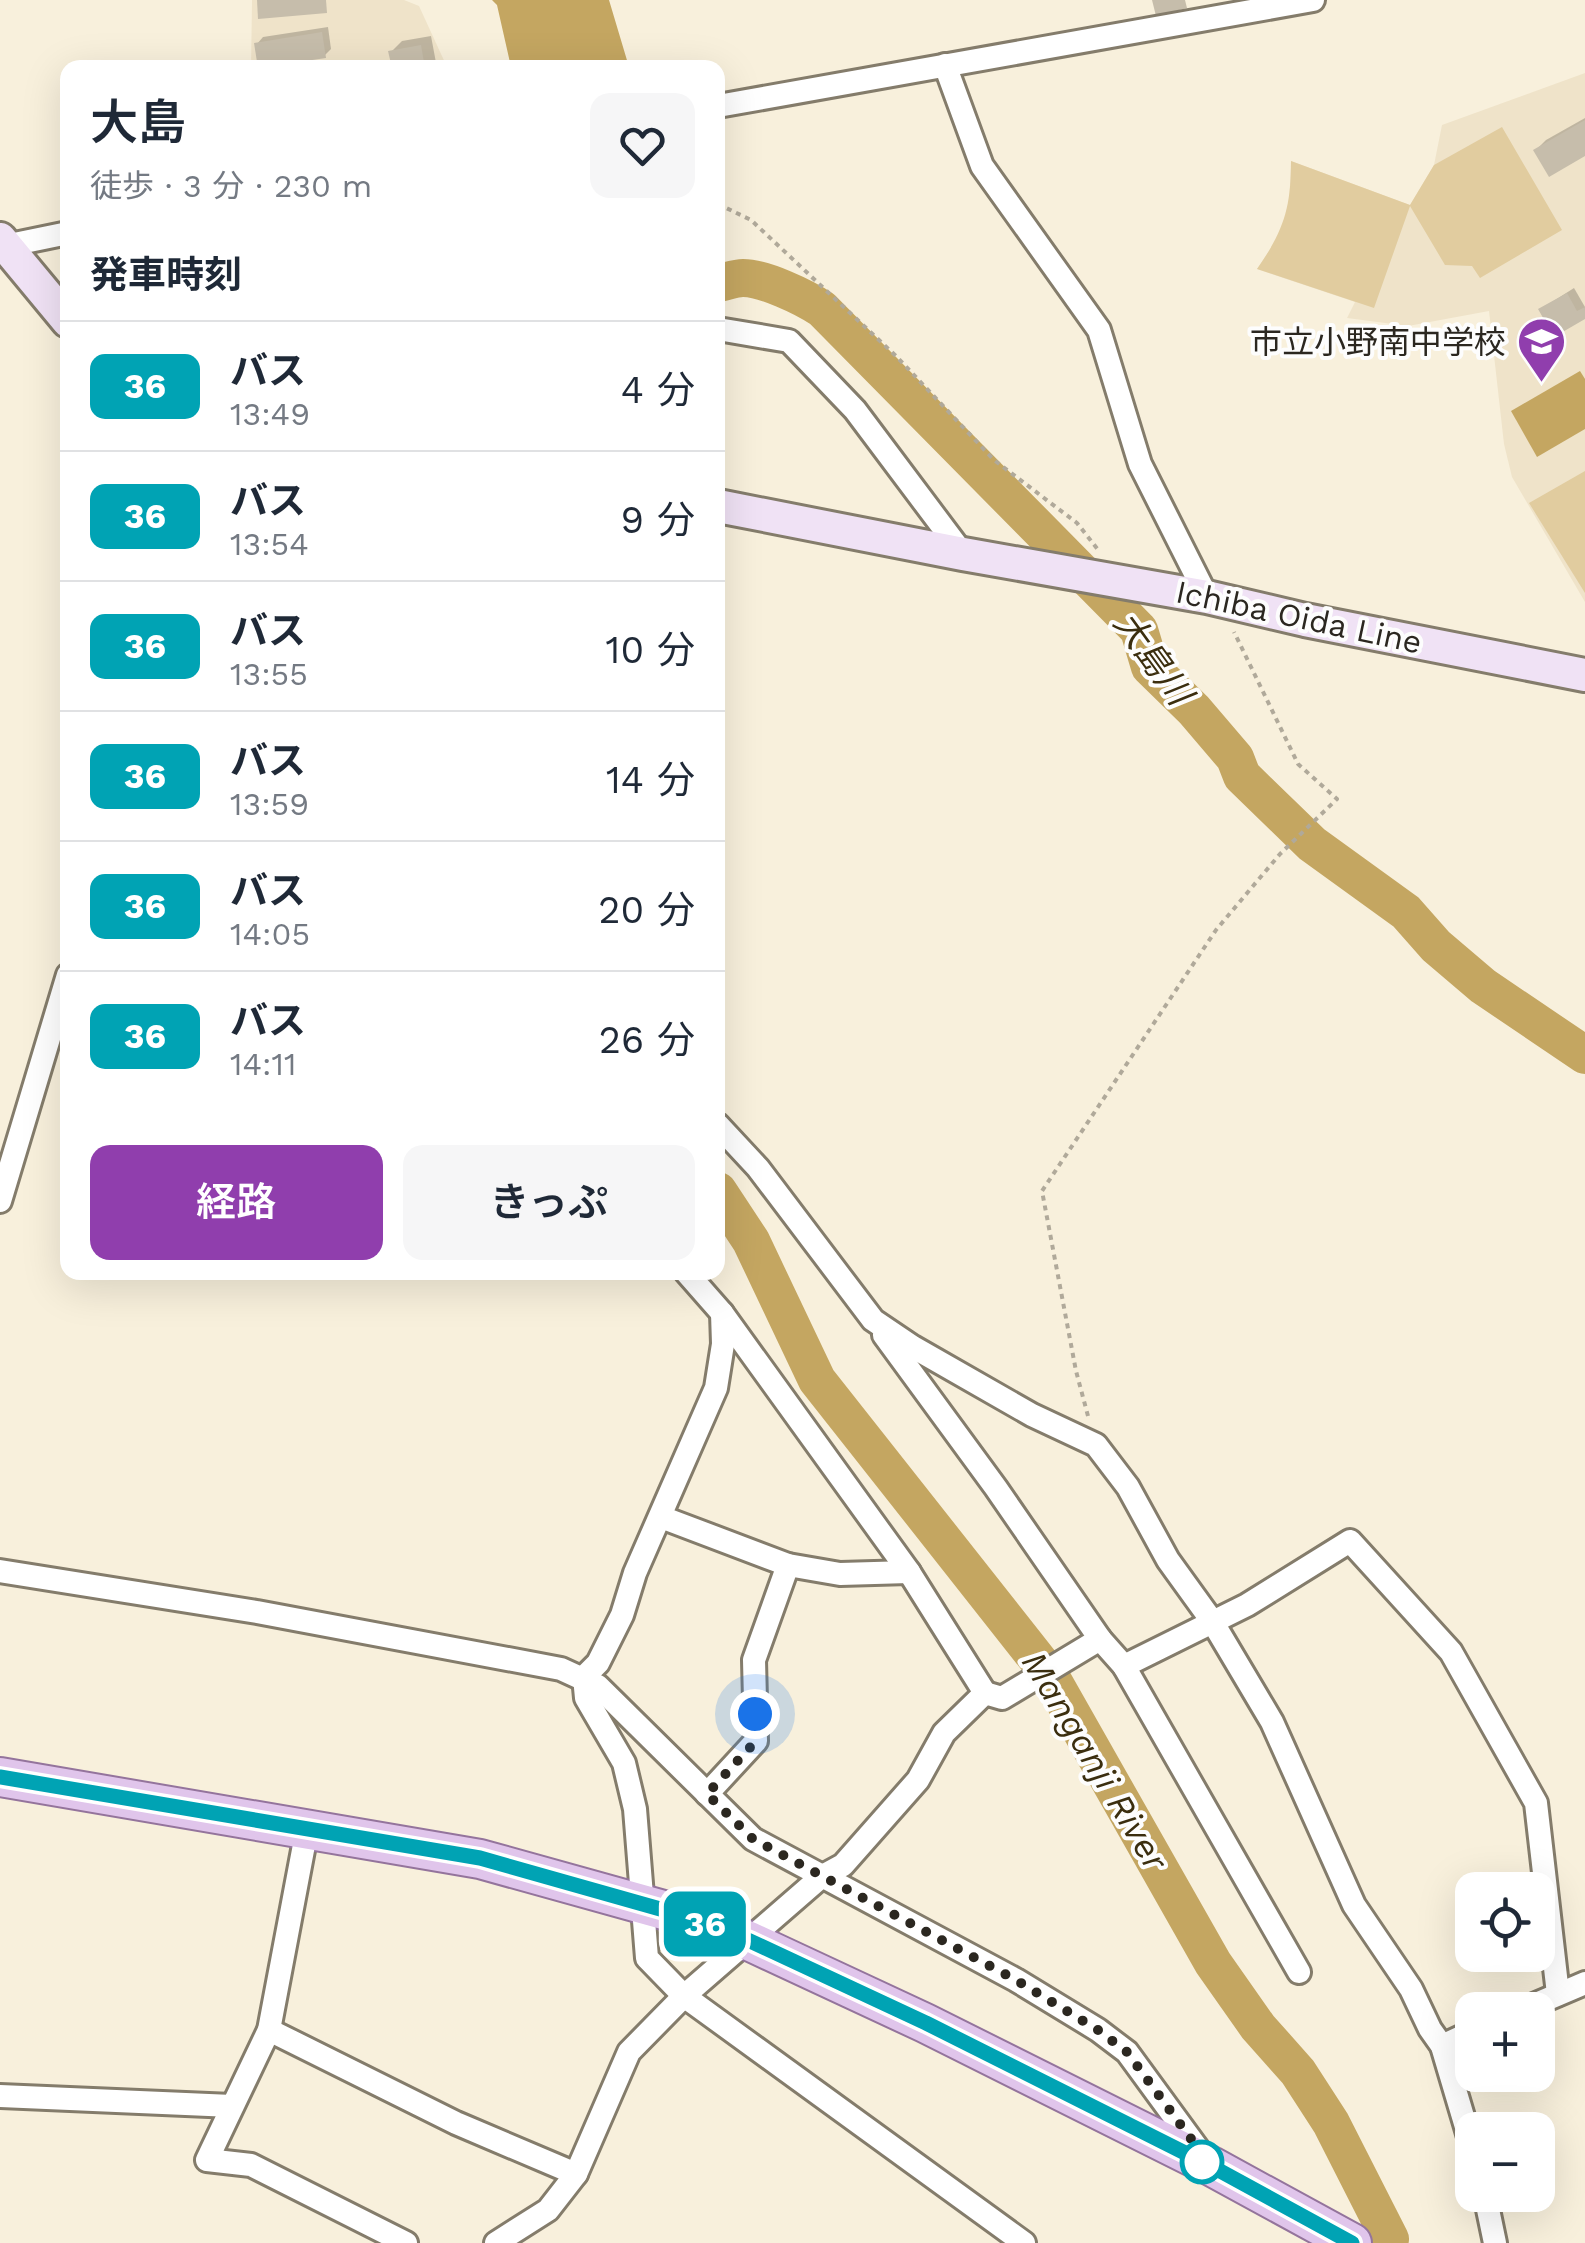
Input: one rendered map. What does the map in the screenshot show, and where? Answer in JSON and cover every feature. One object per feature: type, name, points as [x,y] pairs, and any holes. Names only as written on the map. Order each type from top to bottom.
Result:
[{"type":"main road","points":[[2,244],[60,312]]},
{"type":"main road","name":"Ichiba Oida Line","points":[[725,507],[1207,596],[1305,620],[1585,675]]},
{"type":"main road","points":[[0,1777],[480,1858],[640,1902],[750,1941],[926,2023],[1211,2166],[1352,2243]]},
{"type":"street","points":[[725,105],[1313,0]]},
{"type":"street","points":[[946,65],[982,166],[1099,330],[1140,464],[1207,596]]},
{"type":"street","points":[[2,244],[60,235]]},
{"type":"street","points":[[725,329],[789,341],[855,410],[963,554]]},
{"type":"street","points":[[0,1201],[60,1001]]},
{"type":"street","points":[[725,1133],[758,1168],[874,1320],[1100,1639],[1124,1666],[1300,1972]]},
{"type":"street","points":[[693,1280],[722,1312],[994,1696]]},
{"type":"street","points":[[584,1677],[598,1663],[622,1615],[635,1574],[716,1388],[723,1344],[722,1312]]},
{"type":"street","points":[[874,1320],[913,1347],[1032,1415],[1096,1445],[1128,1487],[1168,1560],[1212,1621],[1272,1722],[1354,1905],[1411,1989],[1442,2046],[1462,2112]]},
{"type":"street","points":[[661,1517],[788,1564],[840,1574],[909,1572]]},
{"type":"street","points":[[1124,1666],[1247,1606],[1350,1540],[1451,1652],[1536,1803],[1558,1994]]},
{"type":"street","points":[[707,1794],[756,1741],[754,1660],[788,1564]]},
{"type":"street","points":[[0,1570],[258,1612],[560,1668],[584,1677],[598,1686],[753,1839],[1016,1980],[1127,2052],[1211,2166]]},
{"type":"street","points":[[496,2243],[548,2210],[576,2174],[630,2052],[684,1996],[821,1877],[844,1865],[918,1780],[944,1733],[994,1696],[1100,1639]]},
{"type":"street","points":[[584,1677],[586,1698],[624,1762],[635,1809],[647,1958],[684,1996],[1024,2243]]},
{"type":"street","points":[[307,1829],[269,2030],[207,2160],[251,2165],[406,2243]]},
{"type":"street","points":[[1555,1995],[1585,1983]]},
{"type":"street","points":[[269,2030],[456,2123],[576,2174]]},
{"type":"street","points":[[1442,2046],[1455,2040]]},
{"type":"street","points":[[0,2096],[232,2106]]},
{"type":"street","points":[[1489,2212],[1495,2243]]},
{"type":"path","points":[[725,207],[751,220],[896,356],[994,460],[1078,523],[1118,582]]},
{"type":"path","points":[[1096,1445],[1076,1371],[1042,1191],[1216,930],[1280,854],[1337,799],[1298,764],[1234,634],[1207,596]]},
{"type":"shaded area","points":[[252,0],[404,0],[419,6],[444,60],[251,60]]},
{"type":"shaded area","points":[[492,0],[609,0],[627,60],[509,60],[497,5]]},
{"type":"shaded area","name":"市立小野南中学校","points":[[1585,73],[1585,602],[1512,477],[1504,444],[1489,311],[1408,326],[1347,318],[1355,302],[1257,269],[1279,237],[1289,207],[1291,161],[1410,205],[1434,165],[1442,125]]},
{"type":"shaded area","points":[[1502,127],[1562,230],[1480,278],[1472,266],[1445,265],[1410,206],[1374,308],[1257,269],[1284,218],[1291,161],[1410,205],[1434,165]]},
{"type":"shaded area","points":[[1580,371],[1585,379],[1585,429],[1537,457],[1511,411]]},
{"type":"shaded area","points":[[1585,471],[1585,593],[1529,503]]},
{"type":"building","points":[[257,0],[326,0],[327,13],[258,19]]},
{"type":"building","points":[[1152,0],[1185,0],[1187,8],[1156,16]]},
{"type":"building","points":[[322,32],[326,58],[257,60],[254,43]]},
{"type":"building","points":[[421,45],[424,60],[390,60],[388,51]]},
{"type":"building","points":[[1585,120],[1585,156],[1549,177],[1533,150]]},
{"type":"building","points":[[1567,293],[1577,311],[1585,307],[1585,319],[1554,337],[1538,309]]},
{"type":"waterway","name":"大島川","points":[[725,282],[743,278],[762,281],[822,309],[1139,630],[1150,667],[1235,758],[1242,776],[1312,844],[1406,912],[1436,946],[1483,986],[1585,1055]]},
{"type":"waterway","name":"Manganji River","points":[[725,1202],[751,1241],[817,1380],[1049,1674],[1213,1963],[1258,2027],[1298,2072],[1331,2123],[1389,2243]]},
{"type":"bus line","name":"36","points":[[0,1777],[480,1858],[685,1916],[750,1941],[926,2023],[1211,2166],[1352,2243]]},
{"type":"place","name":"市立小野南中学校","points":[[1541,384]]},
{"type":"route","points":[[755,1714],[756,1741],[707,1794],[753,1839],[1016,1980],[1098,2030],[1127,2052],[1211,2166],[1202,2162]]}]
